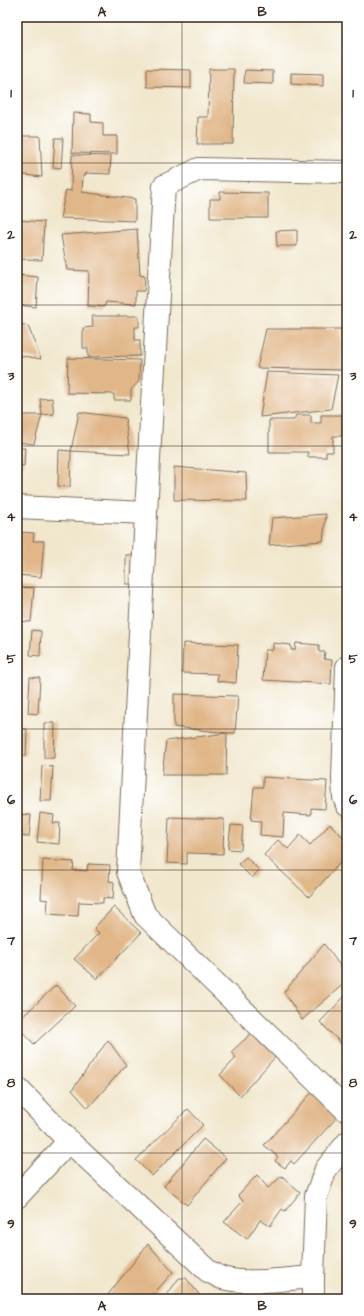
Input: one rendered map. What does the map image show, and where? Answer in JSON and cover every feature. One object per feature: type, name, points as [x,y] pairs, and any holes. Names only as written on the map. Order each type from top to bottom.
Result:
[{"type":"street","points":[[347,172],[199,169],[164,186],[128,872],[145,915],[347,1111]]},
{"type":"street","points":[[17,508],[146,513]]},
{"type":"street","points":[[347,667],[343,778],[344,797],[347,805]]},
{"type":"street","points":[[17,1088],[69,1141],[208,1270],[221,1278],[249,1281],[312,1277]]},
{"type":"street","points":[[17,1197],[69,1141]]},
{"type":"street","points":[[313,1299],[312,1277],[316,1196],[326,1169],[347,1143]]},
{"type":"building","points":[[147,69],[191,70],[191,88],[147,87]]},
{"type":"building","points":[[209,69],[234,69],[233,144],[197,144],[198,117],[208,117]]},
{"type":"building","points":[[245,70],[273,71],[273,84],[244,83]]},
{"type":"building","points":[[291,73],[323,74],[323,86],[291,84]]},
{"type":"building","points":[[73,113],[91,114],[91,122],[103,123],[103,136],[117,136],[117,154],[72,153]]},
{"type":"building","points":[[17,136],[40,136],[42,177],[17,174]]},
{"type":"building","points":[[55,138],[63,138],[61,168],[53,167]]},
{"type":"building","points":[[72,155],[111,156],[110,174],[86,173],[86,175],[83,175],[82,192],[135,199],[135,221],[60,218],[66,190],[71,191]]},
{"type":"building","points":[[220,192],[268,193],[268,218],[210,218],[210,199],[220,199]]},
{"type":"building","points":[[17,220],[44,222],[42,260],[17,259]]},
{"type":"building","points":[[137,229],[140,275],[145,276],[144,291],[136,291],[136,304],[106,302],[104,307],[88,306],[89,271],[67,270],[61,235]]},
{"type":"building","points":[[297,230],[297,246],[277,246],[276,231]]},
{"type":"building","points":[[17,275],[38,277],[36,307],[17,305]]},
{"type":"building","points":[[92,316],[139,316],[139,327],[135,327],[135,340],[140,340],[140,356],[88,357],[88,348],[83,348],[83,328],[93,327]]},
{"type":"building","points":[[17,323],[28,326],[41,359],[17,355]]},
{"type":"building","points":[[266,329],[341,329],[343,370],[257,368]]},
{"type":"building","points":[[68,358],[140,360],[139,381],[131,390],[131,400],[114,400],[114,394],[67,393]]},
{"type":"building","points":[[267,372],[338,375],[331,409],[260,417]]},
{"type":"building","points":[[52,398],[54,414],[42,415],[40,399]]},
{"type":"building","points":[[79,412],[125,418],[130,454],[71,451]]},
{"type":"building","points":[[17,415],[42,415],[34,444],[17,442]]},
{"type":"building","points":[[296,415],[311,415],[311,423],[321,423],[321,415],[342,415],[342,436],[333,436],[333,452],[326,452],[326,457],[308,457],[308,452],[269,452],[269,420],[294,420]]},
{"type":"building","points":[[17,448],[25,448],[24,466],[17,466]]},
{"type":"building","points":[[59,450],[71,451],[70,487],[58,486]]},
{"type":"building","points":[[174,467],[246,473],[247,501],[174,500]]},
{"type":"building","points":[[326,514],[323,541],[269,545],[272,518]]},
{"type":"building","points":[[17,532],[34,533],[33,541],[44,541],[41,577],[17,575]]},
{"type":"building","points":[[126,555],[136,555],[136,584],[126,584]]},
{"type":"building","points":[[17,587],[34,588],[31,622],[17,621]]},
{"type":"building","points":[[32,630],[41,631],[40,656],[30,655]]},
{"type":"building","points":[[183,643],[238,645],[236,683],[217,681],[218,674],[182,673]]},
{"type":"building","points":[[273,643],[291,645],[291,650],[295,650],[296,643],[319,645],[319,652],[325,652],[324,659],[332,660],[331,684],[263,680],[265,650],[273,650]]},
{"type":"building","points":[[30,677],[40,678],[38,714],[28,713]]},
{"type":"building","points":[[174,694],[238,696],[235,733],[174,727]]},
{"type":"building","points":[[44,723],[55,723],[54,758],[44,758]]},
{"type":"building","points":[[17,729],[27,729],[26,756],[17,756]]},
{"type":"building","points":[[227,733],[226,775],[162,775],[166,741]]},
{"type":"building","points":[[42,766],[53,767],[51,801],[40,801]]},
{"type":"building","points":[[263,777],[327,781],[325,809],[311,808],[311,815],[284,813],[283,837],[260,835],[261,821],[251,820],[254,787],[263,787]]},
{"type":"building","points":[[40,813],[54,815],[53,823],[60,823],[59,844],[37,842]]},
{"type":"building","points":[[17,814],[31,815],[29,837],[17,836]]},
{"type":"building","points":[[169,817],[224,819],[223,854],[187,853],[187,864],[167,863]]},
{"type":"building","points":[[330,824],[347,841],[347,855],[309,897],[264,855],[278,840],[288,849],[300,835],[310,845]]},
{"type":"building","points":[[231,825],[243,826],[241,850],[228,849]]},
{"type":"building","points":[[246,857],[259,870],[252,878],[238,864]]},
{"type":"building","points":[[43,860],[74,862],[73,870],[87,871],[88,864],[110,865],[109,881],[114,882],[113,899],[103,898],[103,903],[79,902],[78,916],[47,914],[48,900],[41,899]]},
{"type":"building","points":[[114,907],[141,933],[97,979],[74,959],[99,933],[94,928]]},
{"type":"building","points":[[324,944],[347,975],[347,981],[302,1020],[284,992]]},
{"type":"building","points":[[56,985],[75,1006],[34,1044],[17,1026],[17,1022]]},
{"type":"building","points":[[347,994],[347,1037],[341,1043],[320,1022]]},
{"type":"building","points":[[256,1029],[276,1056],[240,1096],[220,1075],[236,1058],[231,1052]]},
{"type":"building","points":[[108,1040],[126,1065],[88,1108],[72,1090]]},
{"type":"building","points":[[347,1062],[347,1072],[341,1069]]},
{"type":"building","points":[[314,1090],[340,1114],[294,1164],[291,1161],[285,1168],[275,1161],[278,1157],[264,1145]]},
{"type":"building","points":[[188,1109],[203,1125],[152,1176],[136,1160]]},
{"type":"building","points":[[203,1139],[226,1158],[187,1205],[164,1186]]},
{"type":"building","points":[[257,1175],[268,1188],[282,1176],[300,1193],[285,1211],[282,1209],[270,1226],[260,1220],[247,1239],[224,1222],[243,1201],[238,1195]]},
{"type":"building","points":[[148,1244],[173,1272],[149,1299],[110,1299],[107,1296]]},
{"type":"building","points":[[179,1278],[186,1278],[202,1298],[164,1299]]}]
